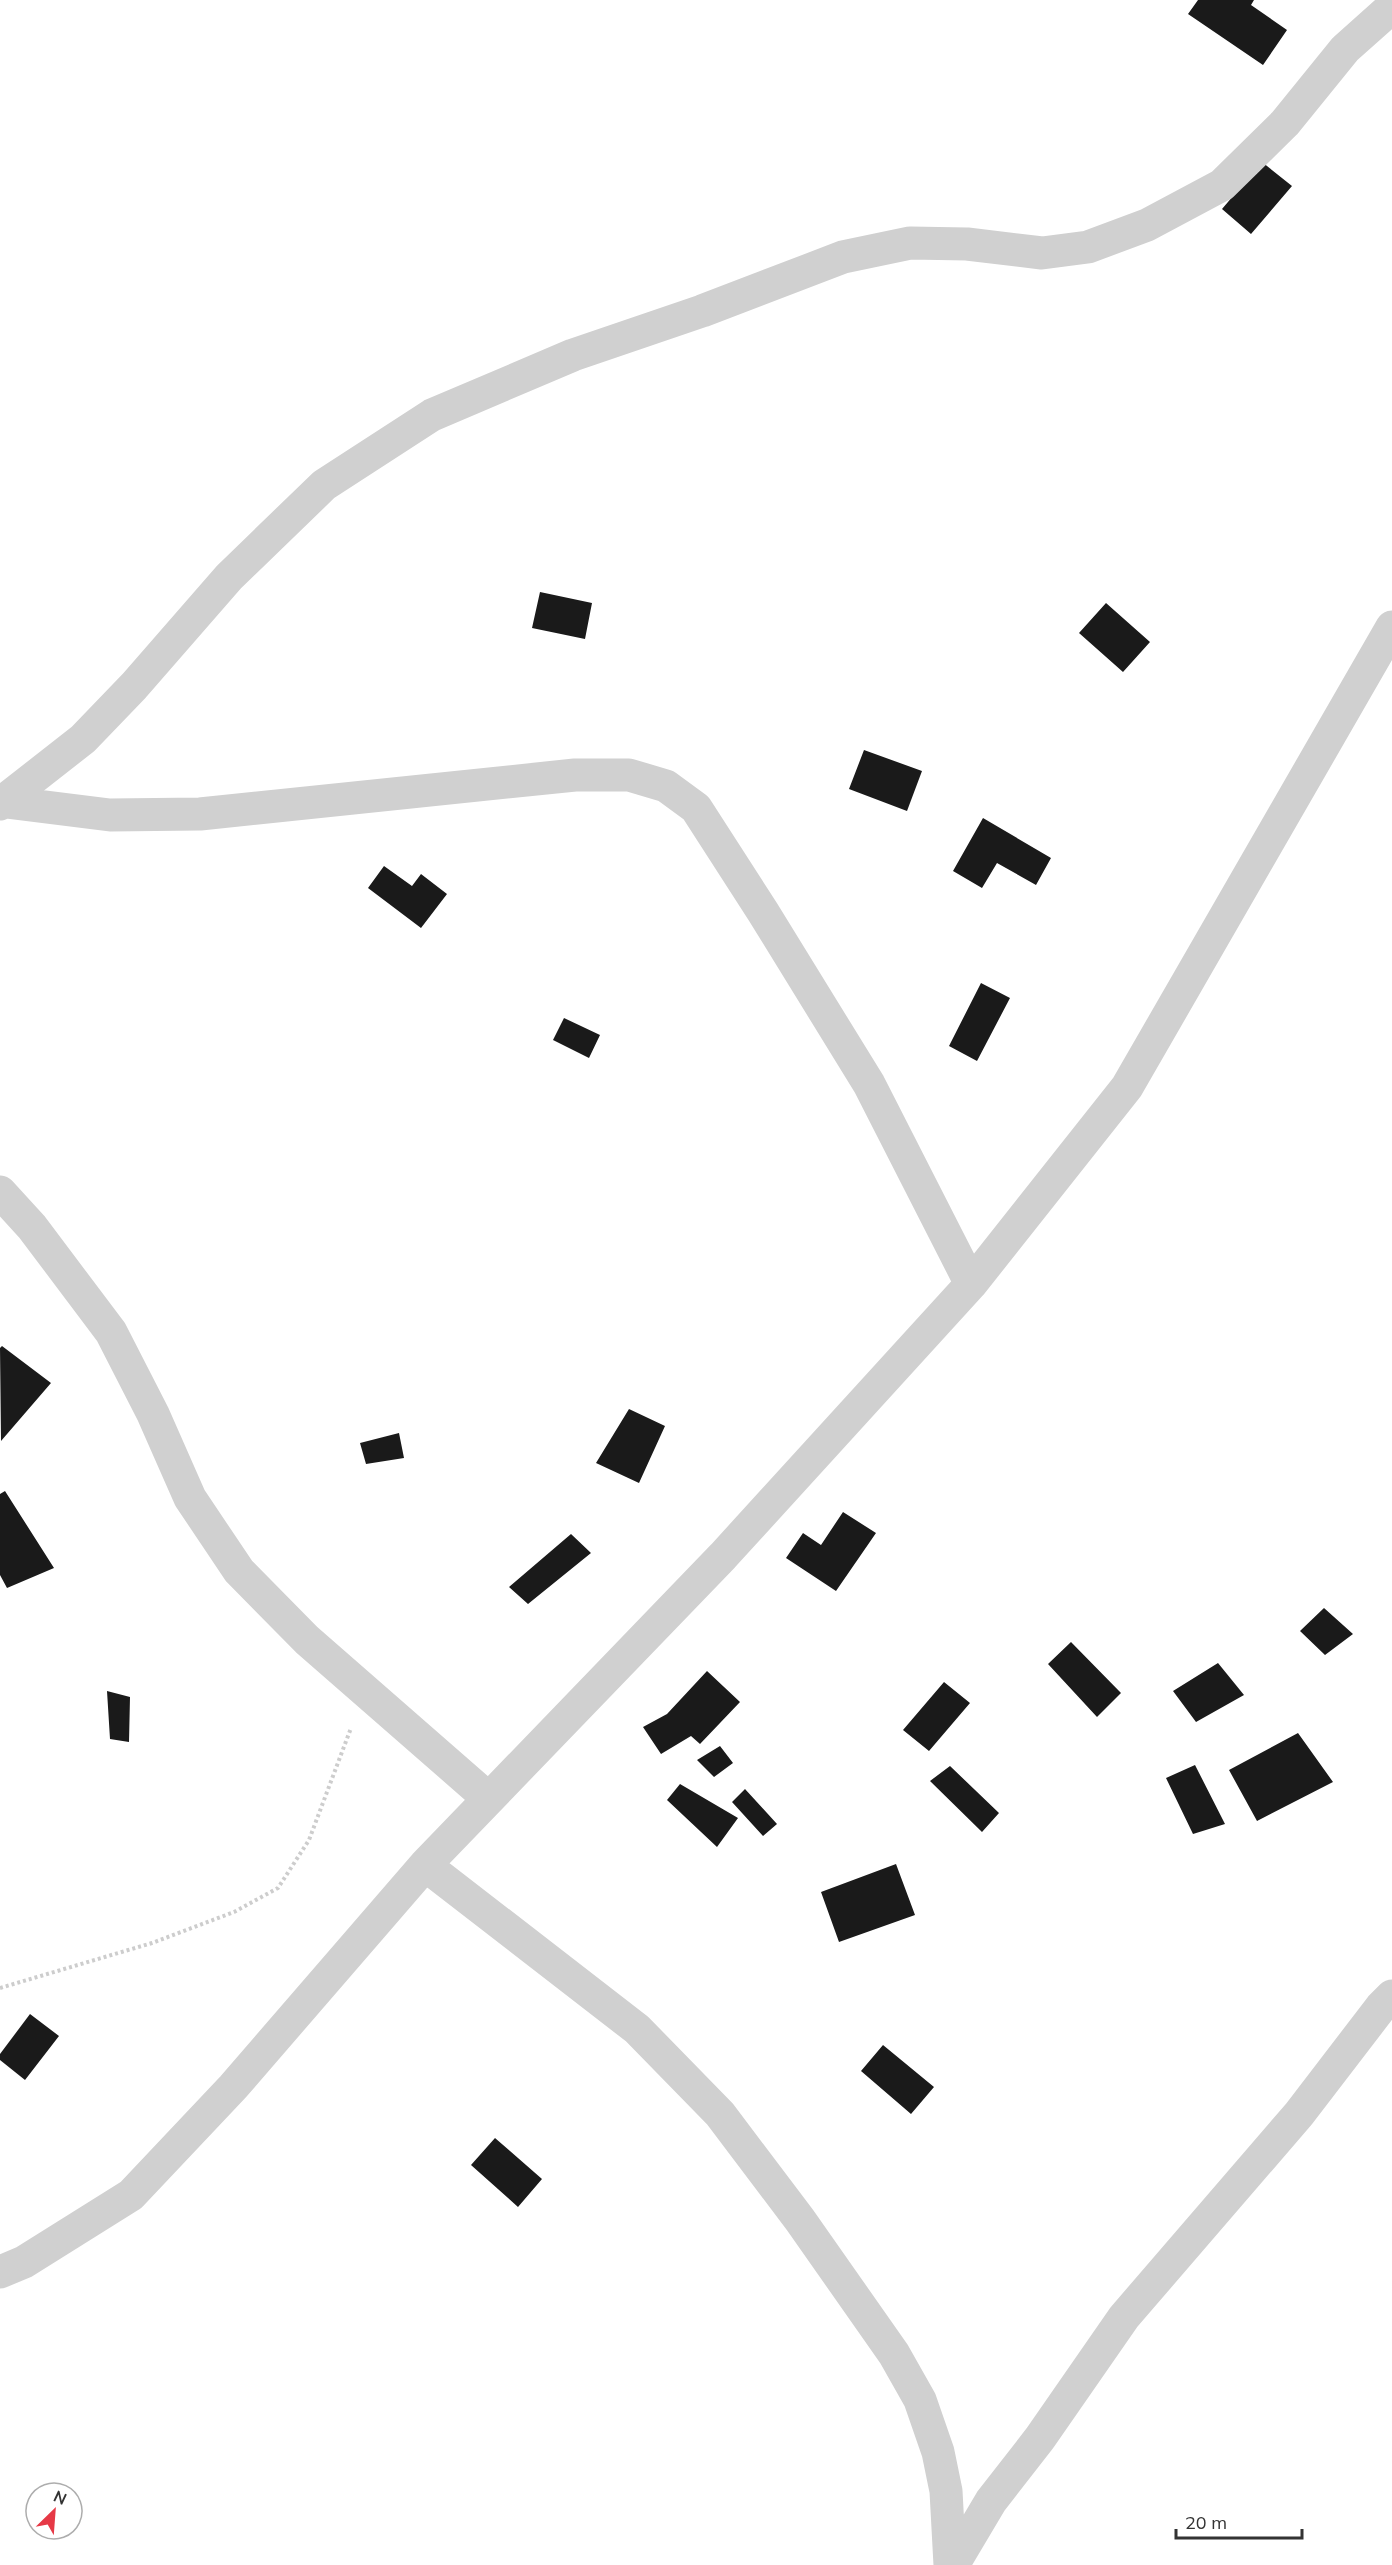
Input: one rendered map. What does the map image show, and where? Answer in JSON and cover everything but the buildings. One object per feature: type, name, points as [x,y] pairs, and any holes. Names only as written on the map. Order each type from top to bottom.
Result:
[{"type":"street","points":[[3,803],[83,740],[134,686],[229,577],[324,485],[432,416],[573,355],[702,311],[843,257],[910,243],[967,244],[1042,254],[1088,247],[1147,225],[1222,185],[1285,123],[1345,49],[1392,7]]},
{"type":"street","points":[[0,2272],[24,2262],[131,2195],[233,2087],[425,1865],[723,1556],[971,1284],[1126,1087],[1392,627]]},
{"type":"street","points":[[3,803],[110,815],[189,814],[574,775],[629,775],[666,786],[696,808],[869,1084],[971,1284]]},
{"type":"street","points":[[0,1192],[32,1227],[111,1332],[153,1414],[190,1498],[239,1571],[307,1640],[489,1799]]},
{"type":"street","points":[[425,1865],[637,2029],[720,2114],[793,2211],[894,2354],[920,2400],[938,2452],[946,2491],[952,2565]]},
{"type":"street","points":[[952,2565],[991,2501],[1040,2438],[1124,2317],[1299,2114],[1381,2007],[1392,1996]]},
{"type":"path","points":[[0,1988],[152,1943],[234,1912],[278,1888],[309,1840],[336,1771],[363,1691]]}]
